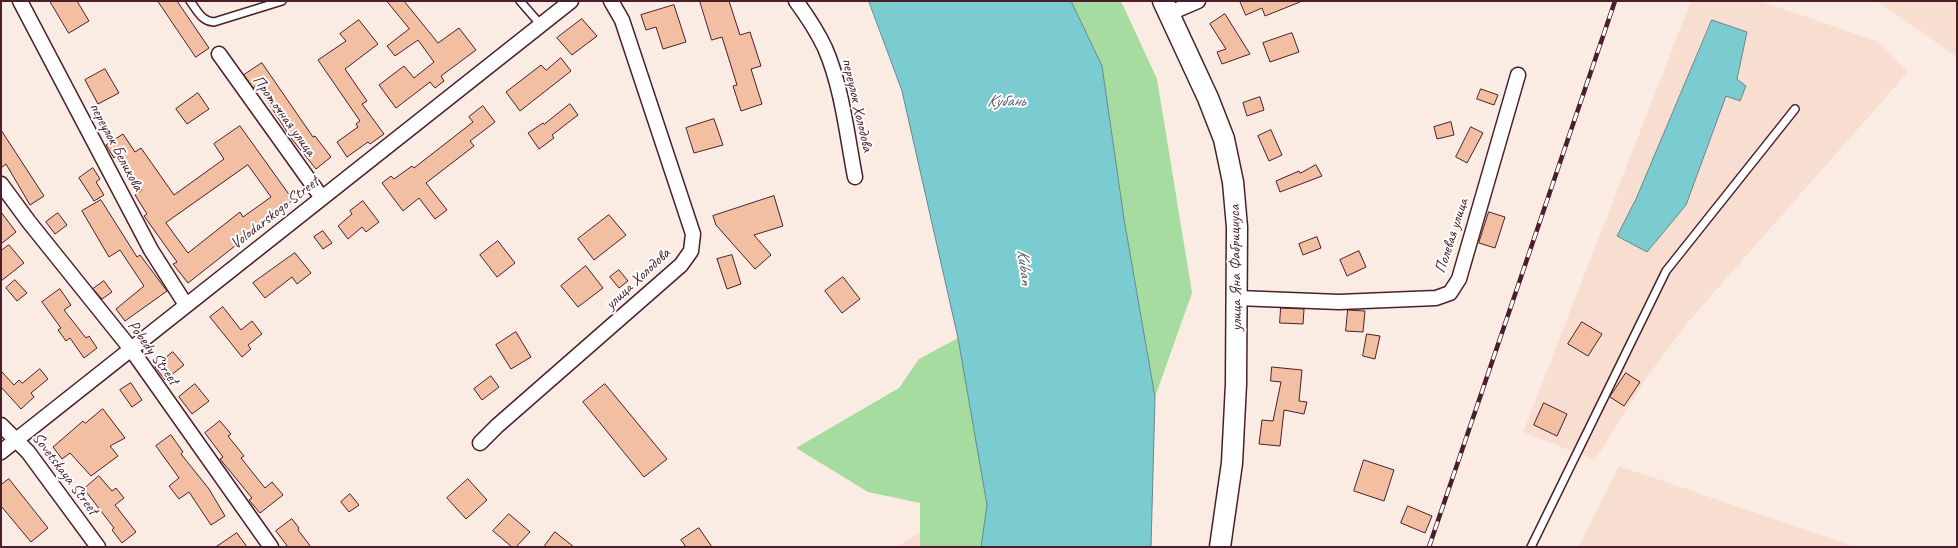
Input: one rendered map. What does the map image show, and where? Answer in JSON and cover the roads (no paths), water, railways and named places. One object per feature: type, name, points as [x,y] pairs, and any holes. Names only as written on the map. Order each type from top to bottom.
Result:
[{"type":"street","name":"переулок Беликова","points":[[20,1],[151,250],[186,305]]},
{"type":"street","name":"Volodarskogo Street","points":[[1,452],[571,1]]},
{"type":"street","name":"улица Холодова","points":[[480,443],[496,426],[681,265],[691,251],[693,234],[622,20],[612,1]]},
{"type":"street","name":"переулок Холодова","points":[[796,1],[814,26],[835,75],[855,177]]},
{"type":"street","points":[[1167,7],[1198,1]]},
{"type":"street","name":"улица Яна Фабрициуса","points":[[1167,7],[1224,139],[1233,182],[1236,212],[1238,298],[1232,463],[1220,547]]},
{"type":"street","name":"Проточная улица","points":[[219,54],[322,198]]},
{"type":"street","name":"Полевая улица","points":[[1238,298],[1339,302],[1436,298],[1450,292],[1458,279],[1518,75]]},
{"type":"street","name":"Pobedy Street","points":[[1,184],[29,222],[130,349],[271,547]]},
{"type":"street","name":"Sovetskaya Street","points":[[1,425],[17,439],[76,514],[98,547]]},
{"type":"lane","points":[[190,1],[202,17],[207,21],[214,22],[267,4],[282,1]]},
{"type":"lane","points":[[520,1],[541,25]]},
{"type":"lane","points":[[1531,547],[1666,271],[1795,109]]},
{"type":"water","name":"Кубань","points":[[869,1],[1071,1],[1102,66],[1124,219],[1155,397],[1151,547],[981,547],[987,505],[958,338],[902,91]]},
{"type":"water","points":[[1712,20],[1747,32],[1737,79],[1746,86],[1740,101],[1726,96],[1686,205],[1647,252],[1617,236],[1636,199]]},
{"type":"railway","points":[[1429,547],[1615,1]]},
{"type":"water label","name":"Kuban","points":[[1024,267]]}]
